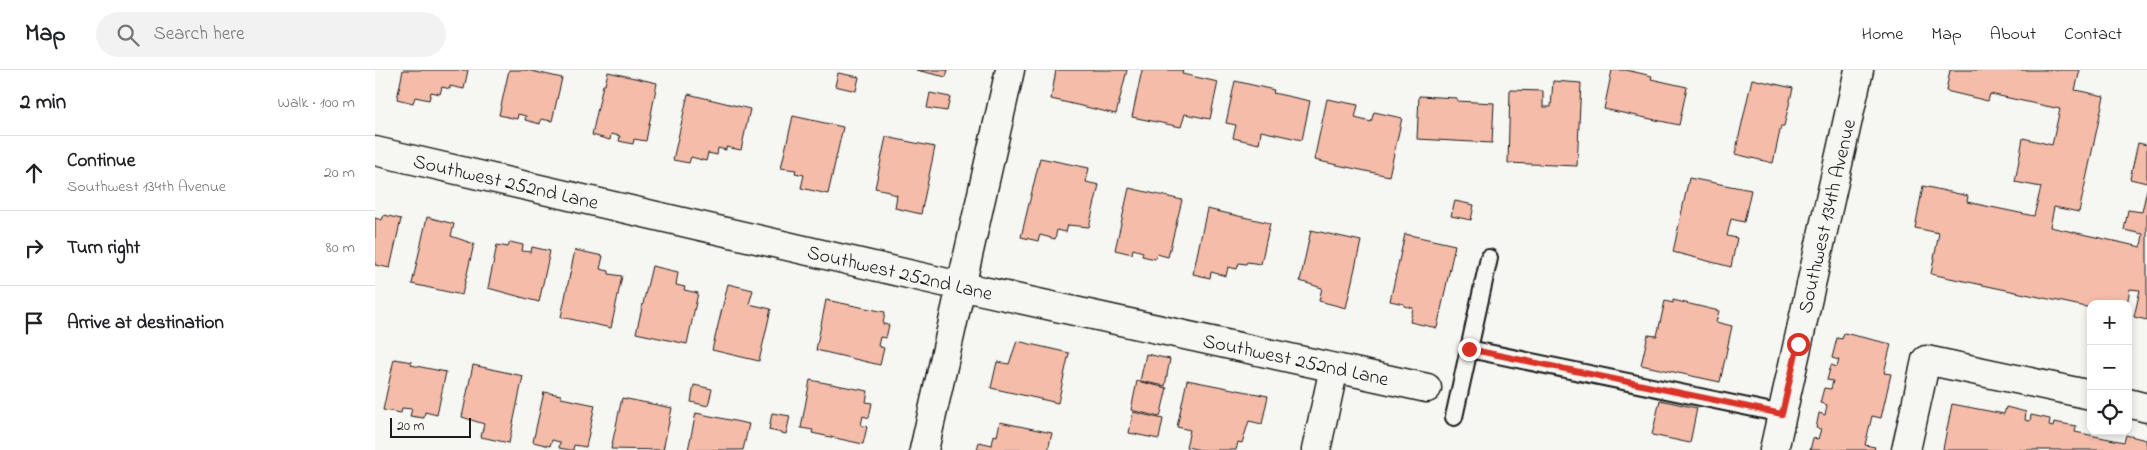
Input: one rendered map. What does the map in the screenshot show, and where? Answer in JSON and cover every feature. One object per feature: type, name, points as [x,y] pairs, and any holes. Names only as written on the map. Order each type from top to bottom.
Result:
[{"type":"street","points":[[924,450],[1010,70]]},
{"type":"street","name":"Southwest 134th Avenue","points":[[1774,450],[1859,70]]},
{"type":"street","name":"Southwest 252nd Lane","points":[[375,151],[960,286],[1427,388]]},
{"type":"street","points":[[1906,450],[1926,360],[2087,394]]},
{"type":"street","points":[[1316,450],[1334,368]]},
{"type":"street","points":[[2132,405],[2147,408]]},
{"type":"lane","points":[[1454,417],[1489,258]]},
{"type":"lane","points":[[1469,349],[1782,414]]},
{"type":"building","points":[[403,70],[468,70],[464,89],[450,86],[450,89],[442,87],[440,94],[431,92],[429,100],[415,97],[413,103],[397,99]]},
{"type":"building","points":[[509,70],[527,70],[562,78],[552,121],[541,119],[540,124],[525,120],[526,116],[518,114],[517,119],[499,115]]},
{"type":"building","points":[[916,70],[948,70],[946,77]]},
{"type":"building","points":[[1056,70],[1127,70],[1116,114],[1051,99]]},
{"type":"building","points":[[1142,70],[1183,70],[1182,74],[1218,82],[1210,119],[1185,114],[1181,127],[1132,117]]},
{"type":"building","points":[[1612,70],[1626,70],[1652,76],[1651,79],[1687,87],[1679,125],[1604,109]]},
{"type":"building","points":[[1950,70],[2080,70],[2075,90],[2104,96],[2079,212],[2054,207],[2050,227],[2141,247],[2143,234],[2124,230],[2128,210],[2142,212],[2147,189],[2147,320],[2134,317],[2140,290],[2130,289],[2128,300],[2087,300],[2087,307],[1931,274],[1939,233],[1915,228],[1923,186],[1968,196],[1967,202],[2034,216],[2041,187],[2015,182],[2023,138],[2052,145],[2060,109],[1990,94],[1988,101],[1946,91]]},
{"type":"building","points":[[608,72],[657,83],[646,141],[634,139],[633,144],[619,141],[620,136],[611,134],[610,140],[592,135],[603,85],[605,85]]},
{"type":"building","points":[[838,73],[859,77],[856,91],[835,86]]},
{"type":"building","points":[[1752,79],[1793,88],[1784,126],[1781,126],[1773,163],[1735,154]]},
{"type":"building","points":[[1235,81],[1274,90],[1273,93],[1310,101],[1302,140],[1261,131],[1259,144],[1233,138],[1236,125],[1226,123]]},
{"type":"building","points":[[1553,81],[1581,83],[1577,166],[1508,163],[1510,90],[1543,91],[1543,107],[1551,107]]},
{"type":"building","points":[[930,93],[950,97],[947,111],[927,108]]},
{"type":"building","points":[[688,94],[750,109],[741,150],[726,147],[726,150],[718,148],[717,155],[708,153],[706,161],[691,157],[689,163],[673,160]]},
{"type":"building","points":[[1419,96],[1457,98],[1457,101],[1494,103],[1492,143],[1417,139]]},
{"type":"building","points":[[1327,99],[1358,105],[1355,118],[1371,122],[1374,112],[1402,118],[1389,176],[1314,160]]},
{"type":"building","points":[[793,116],[843,127],[828,194],[801,188],[804,175],[795,173],[796,170],[781,168]]},
{"type":"building","points":[[886,137],[935,147],[921,214],[895,208],[897,195],[875,188]]},
{"type":"building","points":[[2138,143],[2147,145],[2147,183],[2130,179]]},
{"type":"building","points":[[1040,158],[1089,168],[1086,182],[1099,185],[1089,227],[1068,225],[1066,232],[1057,230],[1055,239],[1040,235],[1038,241],[1021,237]]},
{"type":"building","points":[[1689,178],[1751,190],[1744,222],[1731,219],[1727,236],[1737,238],[1731,267],[1673,252]]},
{"type":"building","points":[[1129,188],[1182,200],[1168,257],[1157,254],[1155,259],[1142,256],[1143,252],[1133,249],[1132,254],[1115,250]]},
{"type":"building","points":[[1455,201],[1474,205],[1471,220],[1451,216]]},
{"type":"building","points":[[1207,209],[1270,223],[1261,264],[1239,263],[1237,269],[1228,267],[1226,276],[1211,272],[1210,278],[1193,274]]},
{"type":"building","points":[[384,215],[401,219],[390,268],[375,265],[375,218],[382,220]]},
{"type":"building","points":[[427,217],[454,224],[451,236],[474,244],[462,295],[412,284]]},
{"type":"building","points":[[1311,230],[1361,241],[1346,308],[1319,301],[1322,288],[1300,281]]},
{"type":"building","points":[[1405,234],[1455,245],[1437,328],[1410,322],[1413,308],[1390,301]]},
{"type":"building","points":[[510,242],[523,245],[522,251],[531,252],[532,247],[550,251],[539,302],[488,288],[497,245],[508,247]]},
{"type":"building","points":[[575,250],[603,256],[600,269],[609,271],[609,274],[622,276],[611,328],[561,317]]},
{"type":"building","points":[[652,266],[678,272],[676,285],[685,287],[684,290],[698,293],[687,344],[636,333]]},
{"type":"building","points":[[728,284],[753,290],[749,304],[771,309],[759,361],[712,350]]},
{"type":"building","points":[[826,300],[885,312],[883,324],[889,325],[886,338],[880,337],[878,346],[884,348],[880,365],[816,350]]},
{"type":"building","points":[[1673,300],[1719,311],[1716,322],[1732,326],[1720,382],[1641,365],[1648,335],[1657,336],[1665,301],[1673,303]]},
{"type":"building","points":[[1844,333],[1891,344],[1884,373],[1891,374],[1881,418],[1872,416],[1865,445],[1875,447],[1874,450],[1810,450],[1813,438],[1818,439],[1821,429],[1816,428],[1819,413],[1825,415],[1827,405],[1820,403],[1824,388],[1831,389],[1833,381],[1827,380],[1831,365],[1837,367],[1839,360],[1832,358],[1837,338],[1842,339]]},
{"type":"building","points":[[1017,341],[1069,353],[1058,403],[991,388],[997,362],[1009,364]]},
{"type":"building","points":[[1146,354],[1170,359],[1165,386],[1140,381]]},
{"type":"building","points":[[394,359],[412,362],[411,365],[446,372],[437,415],[425,412],[424,418],[410,416],[412,409],[402,408],[401,413],[383,410]]},
{"type":"building","points":[[473,365],[523,376],[509,443],[481,437],[484,424],[462,417]]},
{"type":"building","points":[[810,380],[868,391],[866,402],[872,403],[869,418],[863,416],[861,425],[867,427],[863,444],[812,433],[813,430],[801,428]]},
{"type":"building","points":[[1187,380],[1268,396],[1262,424],[1249,421],[1242,443],[1238,442],[1236,450],[1201,450],[1186,447],[1190,430],[1177,427]]},
{"type":"building","points":[[1137,381],[1167,388],[1160,417],[1131,410]]},
{"type":"building","points":[[694,385],[712,389],[708,406],[691,402]]},
{"type":"building","points":[[544,392],[561,395],[561,398],[595,405],[586,447],[574,445],[573,450],[570,450],[559,448],[560,442],[552,440],[550,446],[533,442]]},
{"type":"building","points":[[622,398],[672,408],[663,450],[611,449]]},
{"type":"building","points":[[1660,400],[1697,408],[1690,443],[1652,435]]},
{"type":"building","points":[[1952,404],[2004,414],[2006,407],[2026,412],[2025,420],[2030,421],[2031,415],[2050,419],[2049,426],[2053,427],[2054,422],[2076,426],[2075,432],[2124,442],[2126,435],[2146,440],[2147,450],[1946,450],[1943,449]]},
{"type":"building","points":[[1133,412],[1163,419],[1159,439],[1129,433]]},
{"type":"building","points":[[696,413],[749,424],[743,450],[688,450]]},
{"type":"building","points":[[772,413],[790,416],[786,434],[769,430]]},
{"type":"building","points":[[1000,422],[1052,433],[1048,450],[977,450],[979,442],[992,445],[994,435],[997,436]]},
{"type":"route","points":[[1469,349],[1782,414],[1798,344]]}]
